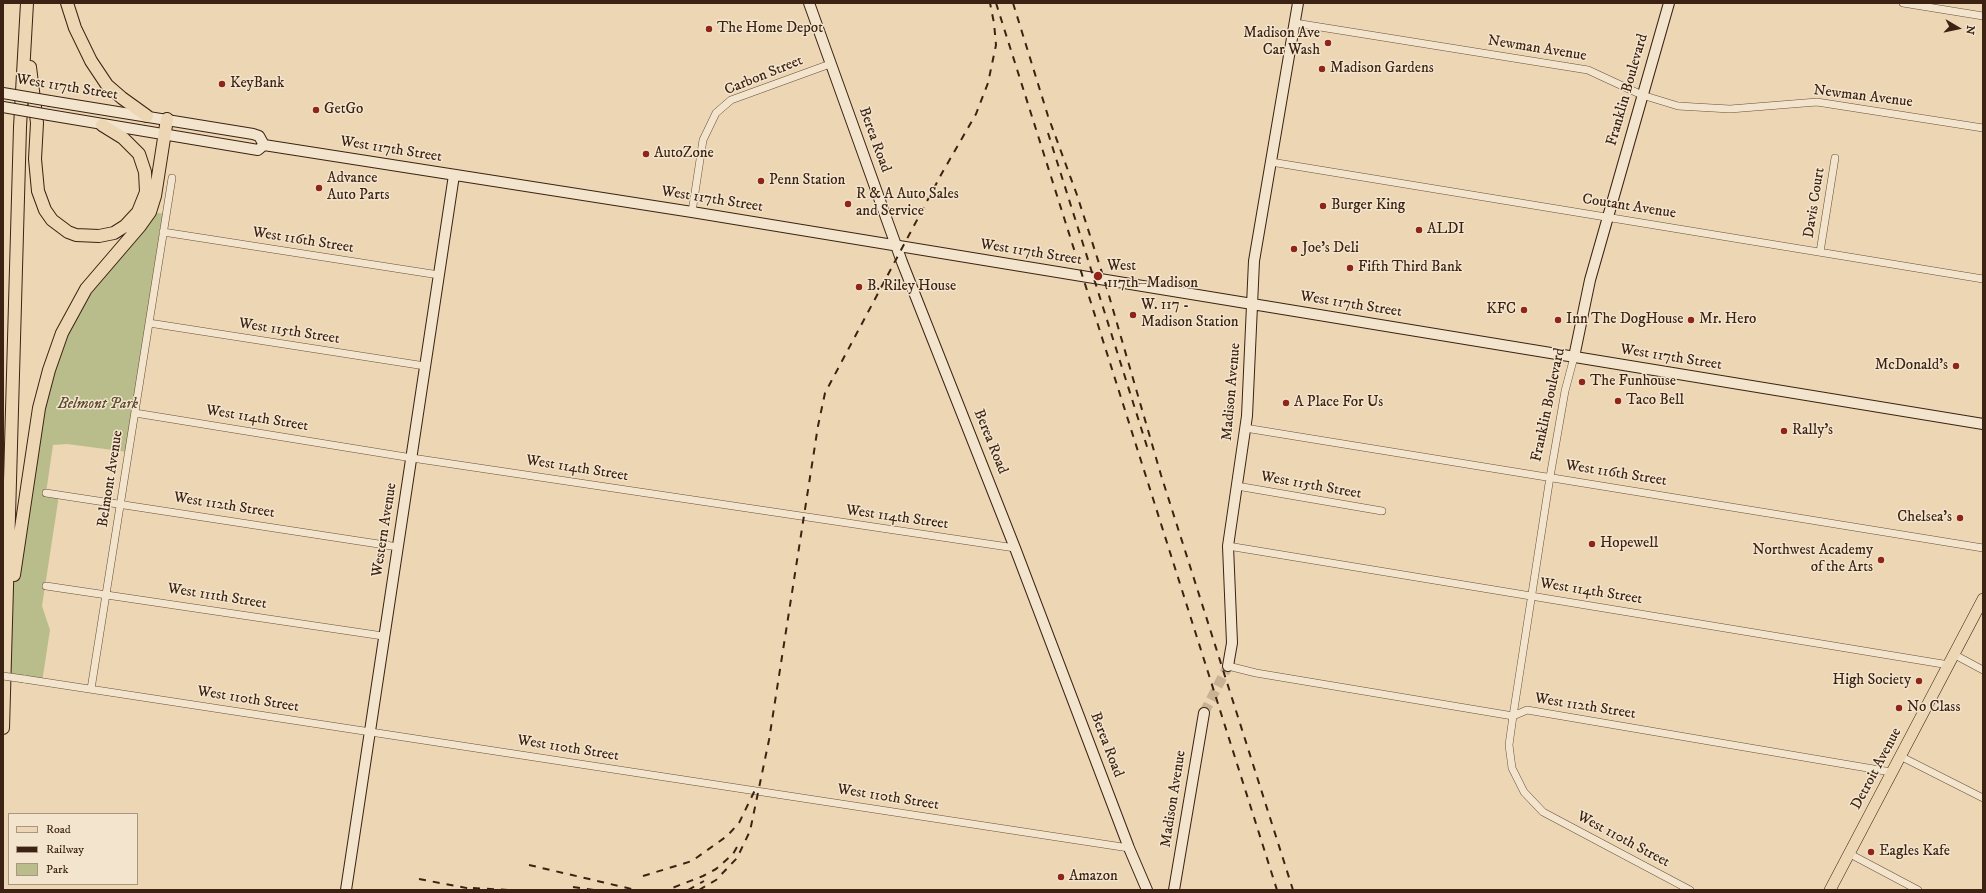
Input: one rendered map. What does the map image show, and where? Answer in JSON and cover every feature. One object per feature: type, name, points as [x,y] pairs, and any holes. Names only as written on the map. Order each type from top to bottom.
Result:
[{"type":"highway","points":[[3,728],[20,135],[27,3]]},
{"type":"highway","points":[[66,3],[75,28],[91,61],[107,85],[147,116]]},
{"type":"highway","points":[[26,32],[37,123],[35,159],[38,192],[45,210],[52,220],[68,232],[76,235],[99,236],[114,233],[125,226],[138,212],[146,192],[145,172],[139,154],[124,138],[102,124]]},
{"type":"highway","points":[[6,644],[30,458],[39,408],[49,370],[62,333],[86,289],[140,226],[150,212],[155,196],[167,119]]},
{"type":"main road","name":"Berea Road","points":[[809,3],[896,247],[1015,548],[1129,848],[1147,890]]},
{"type":"main road","name":"Madison Avenue","points":[[1228,666],[1232,643],[1228,546],[1248,403],[1254,261],[1298,3]]},
{"type":"main road","name":"Franklin Boulevard","points":[[1574,358],[1586,295],[1669,3]]},
{"type":"main road","name":"West 117th Street","points":[[3,93],[253,134],[259,136],[264,145]]},
{"type":"main road","name":"West 117th Street","points":[[3,107],[258,150],[264,145],[692,212],[896,247],[1983,424]]},
{"type":"main road","name":"Western Avenue","points":[[346,890],[383,636],[412,458],[454,175]]},
{"type":"main road","name":"Detroit Avenue","points":[[1830,890],[1983,599]]},
{"type":"main road","name":"Madison Avenue","points":[[1174,890],[1204,713]]},
{"type":"street","points":[[1903,3],[1983,16]]},
{"type":"street","name":"Newman Avenue","points":[[1294,23],[1588,70],[1642,95],[1678,106],[1730,109],[1817,102],[1983,128]]},
{"type":"street","name":"Carbon Street","points":[[692,212],[703,140],[716,113],[731,100],[830,64]]},
{"type":"street","name":"Davis Court","points":[[1820,252],[1835,158]]},
{"type":"street","name":"Coutant Avenue","points":[[1271,162],[1983,279]]},
{"type":"street","name":"Belmont Avenue","points":[[91,689],[172,178]]},
{"type":"street","name":"West 116th Street","points":[[163,232],[439,275]]},
{"type":"street","name":"West 115th Street","points":[[149,323],[425,366]]},
{"type":"street","name":"Franklin Boulevard","points":[[1543,812],[1524,792],[1512,768],[1509,745],[1550,477],[1565,391],[1574,358]]},
{"type":"street","name":"West 114th Street","points":[[135,413],[412,458],[1015,548]]},
{"type":"street","name":"West 116th Street","points":[[1245,428],[1983,548]]},
{"type":"street","name":"West 115th Street","points":[[1237,486],[1382,510]]},
{"type":"street","name":"West 112th Street","points":[[46,493],[120,503],[398,547]]},
{"type":"street","name":"West 114th Street","points":[[1228,546],[1952,660],[1983,670]]},
{"type":"street","name":"West 111th Street","points":[[46,586],[383,636]]},
{"type":"street","name":"West 112th Street","points":[[1228,666],[1256,674],[1514,716],[1527,710],[1891,772]]},
{"type":"street","name":"West 110th Street","points":[[3,676],[1129,848]]},
{"type":"street","points":[[1900,756],[1983,798]]},
{"type":"street","name":"West 110th Street","points":[[1543,812],[1690,890]]},
{"type":"street","points":[[1850,854],[1918,890]]},
{"type":"green space","name":"Belmont Park","points":[[150,212],[166,214],[128,452],[67,444],[53,445],[46,493],[59,495],[42,606],[50,630],[42,682],[4,676],[6,644],[23,509],[39,408],[73,311]]},
{"type":"tunnel","points":[[1204,713],[1228,666]]},
{"type":"railway","points":[[699,890],[716,880],[737,858],[750,831],[769,740],[818,426],[825,393],[942,173],[976,114],[988,83],[996,45],[990,3]]},
{"type":"railway","points":[[996,3],[1277,890]]},
{"type":"railway","points":[[1013,3],[1048,116],[1077,195],[1105,282],[1161,475],[1293,890]]},
{"type":"railway","points":[[1048,133],[1149,453]]},
{"type":"railway","points":[[643,876],[692,861],[727,836],[739,823],[755,790]]},
{"type":"railway","points":[[660,890],[667,890],[703,876],[716,869],[733,854],[737,847]]},
{"type":"railway","points":[[529,865],[636,890]]},
{"type":"railway","points":[[419,879],[477,890]]},
{"type":"railway","points":[[688,890],[704,881]]},
{"type":"railway","points":[[573,887],[594,890]]},
{"type":"railway","points":[[473,888],[508,890]]},
{"type":"place","name":"The Home Depot","points":[[709,29]]},
{"type":"place","name":"Madison Ave Car Wash","points":[[1328,43]]},
{"type":"place","name":"Madison Gardens","points":[[1322,69]]},
{"type":"place","name":"KeyBank","points":[[222,84]]},
{"type":"place","name":"GetGo","points":[[316,110]]},
{"type":"place","name":"AutoZone","points":[[646,154]]},
{"type":"place","name":"Penn Station","points":[[761,181]]},
{"type":"place","name":"Advance Auto Parts","points":[[319,188]]},
{"type":"place","name":"R & A Auto Sales and Service","points":[[848,204]]},
{"type":"place","name":"Burger King","points":[[1323,206]]},
{"type":"place","name":"ALDI","points":[[1419,230]]},
{"type":"place","name":"Joe's Deli","points":[[1294,249]]},
{"type":"place","name":"Fifth Third Bank","points":[[1350,268]]},
{"type":"place","name":"West 117th–Madison","points":[[1098,276]]},
{"type":"place","name":"B. Riley House","points":[[859,287]]},
{"type":"place","name":"KFC","points":[[1524,310]]},
{"type":"place","name":"W. 117 - Madison Station","points":[[1133,315]]},
{"type":"place","name":"Inn The DogHouse","points":[[1558,320]]},
{"type":"place","name":"Mr. Hero","points":[[1691,320]]},
{"type":"place","name":"McDonald's","points":[[1956,366]]},
{"type":"place","name":"The Funhouse","points":[[1582,382]]},
{"type":"place","name":"Taco Bell","points":[[1618,401]]},
{"type":"place","name":"A Place For Us","points":[[1286,403]]},
{"type":"place","name":"Rally's","points":[[1784,431]]},
{"type":"place","name":"Chelsea's","points":[[1960,518]]},
{"type":"place","name":"Hopewell","points":[[1592,544]]},
{"type":"place","name":"Northwest Academy of the Arts","points":[[1881,560]]},
{"type":"place","name":"High Society","points":[[1919,681]]},
{"type":"place","name":"No Class","points":[[1899,708]]},
{"type":"place","name":"Eagles Kafe","points":[[1871,852]]},
{"type":"place","name":"Amazon","points":[[1061,877]]}]
